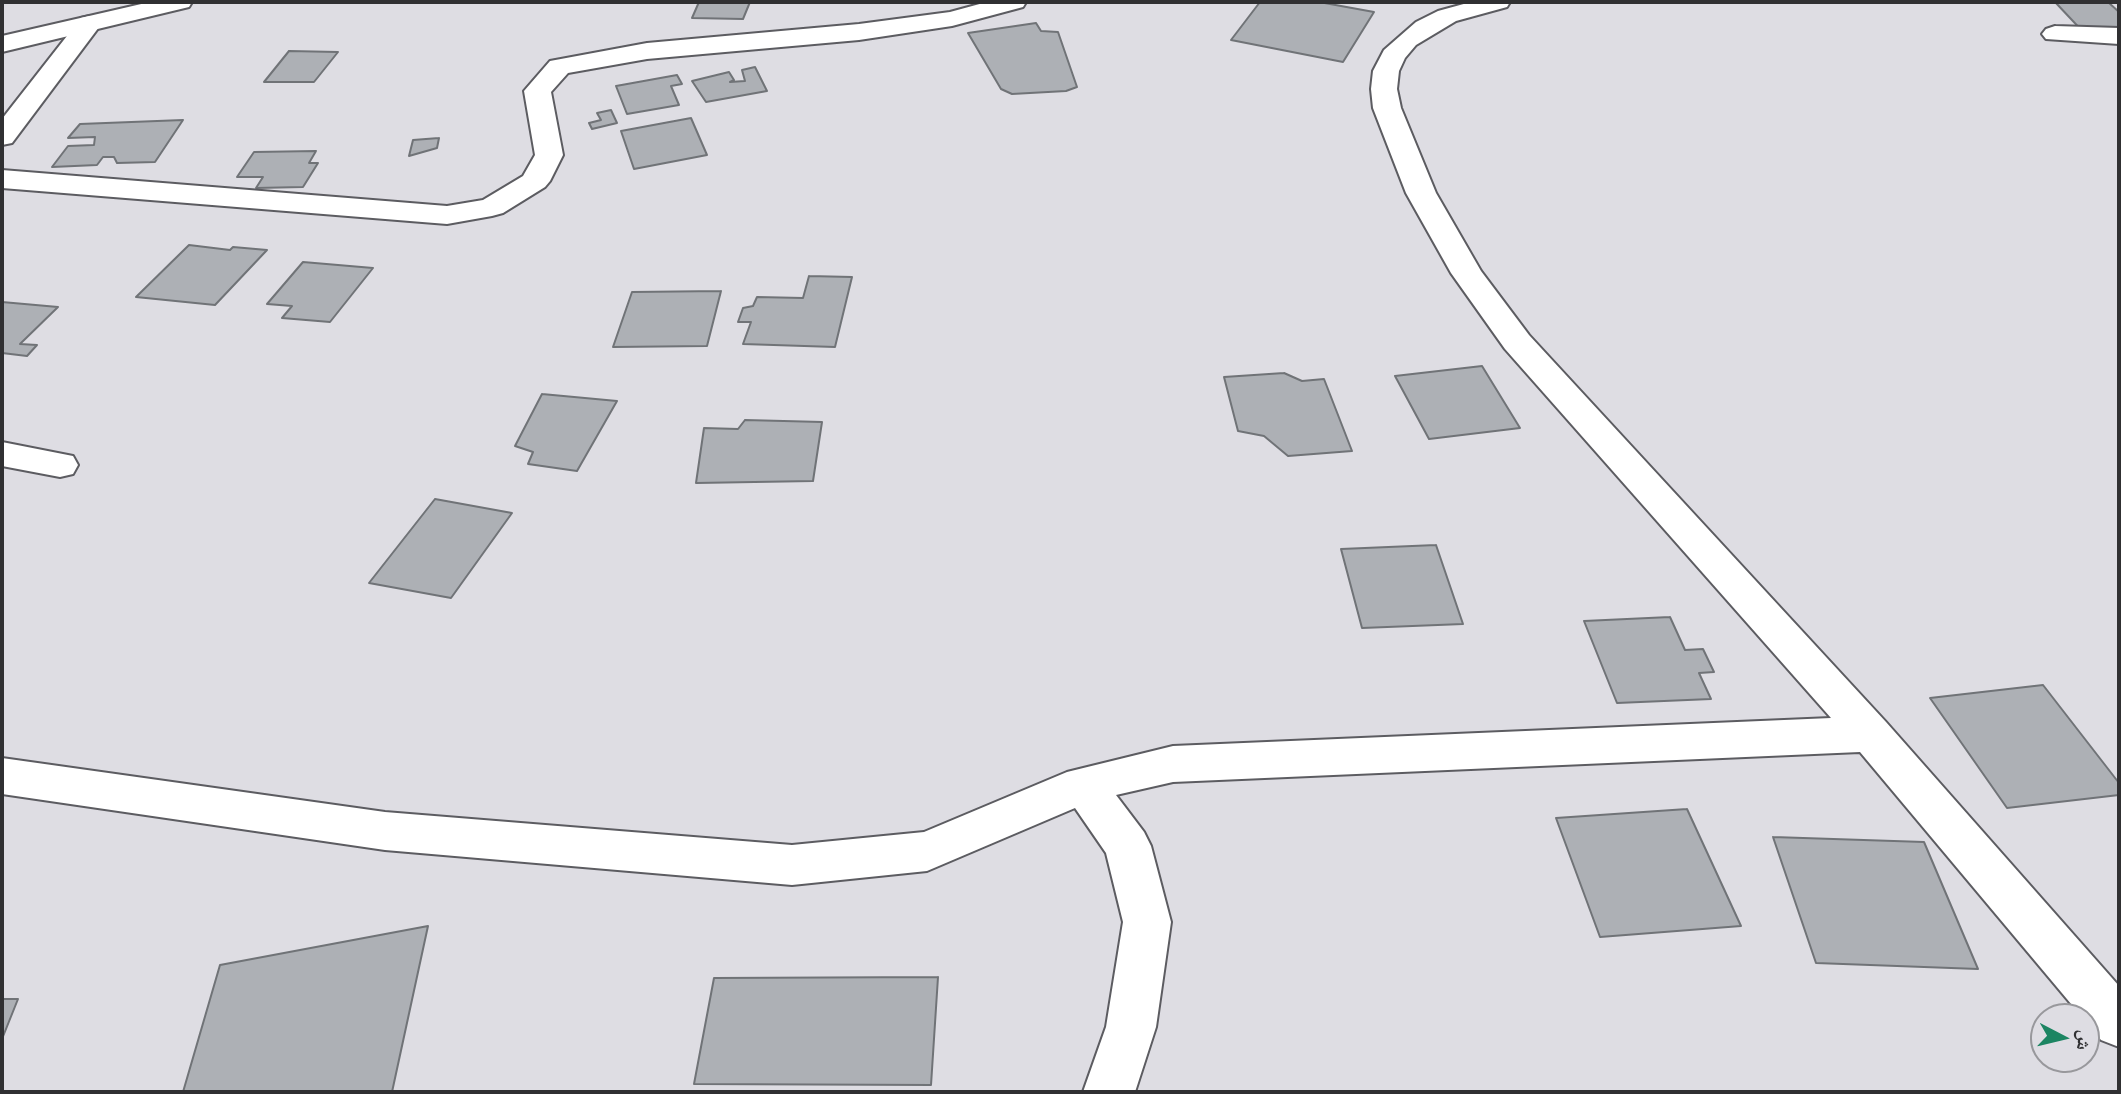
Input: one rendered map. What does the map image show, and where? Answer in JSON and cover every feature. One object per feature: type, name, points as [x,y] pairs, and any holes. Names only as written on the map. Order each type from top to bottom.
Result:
[{"type":"street","points":[[2,23],[180,2]]},
{"type":"street","points":[[2,179],[447,215],[492,207],[534,181],[549,155],[537,91],[559,67],[647,51],[859,32],[938,21],[1014,2]]},
{"type":"street","points":[[1498,2],[1472,7],[1425,27],[1393,55],[1386,71],[1384,89],[1387,108],[1421,193],[1467,273],[1517,342],[1871,734],[2119,1023]]},
{"type":"street","points":[[2,44],[90,12]]},
{"type":"street","points":[[2,137],[90,12]]},
{"type":"street","points":[[2055,34],[2119,36]]},
{"type":"street","points":[[2,454],[60,466]]},
{"type":"street","points":[[2,776],[385,831],[792,865],[927,851],[1083,785],[1173,764],[1871,734]]},
{"type":"street","points":[[1083,785],[1128,846],[1147,922],[1130,1027],[1109,1092]]},
{"type":"building","points":[[699,2],[750,2],[743,19],[692,18]]},
{"type":"building","points":[[1260,2],[1319,2],[1374,12],[1343,62],[1231,40]]},
{"type":"building","points":[[2055,2],[2108,2],[2119,12],[2119,37],[2087,36]]},
{"type":"building","points":[[1036,23],[1041,31],[1058,32],[1077,87],[1066,91],[1012,94],[1001,89],[968,33]]},
{"type":"building","points":[[289,51],[338,52],[314,82],[264,82]]},
{"type":"building","points":[[755,67],[767,91],[706,102],[692,81],[729,72],[734,80],[730,82],[745,81],[742,70]]},
{"type":"building","points":[[677,75],[682,84],[671,86],[679,105],[627,114],[616,86]]},
{"type":"building","points":[[611,110],[617,123],[592,129],[589,123],[601,120],[597,113]]},
{"type":"building","points":[[691,118],[707,155],[634,169],[621,131]]},
{"type":"building","points":[[183,120],[155,162],[117,163],[114,157],[103,157],[97,165],[52,167],[68,146],[94,145],[95,137],[68,138],[80,124]]},
{"type":"building","points":[[439,138],[437,148],[409,156],[413,140]]},
{"type":"building","points":[[316,151],[309,163],[318,163],[303,187],[256,188],[263,177],[237,177],[254,152]]},
{"type":"building","points":[[189,245],[230,250],[233,247],[267,250],[215,305],[136,297]]},
{"type":"building","points":[[303,262],[373,268],[330,322],[282,318],[292,306],[267,304]]},
{"type":"building","points":[[809,276],[852,277],[835,347],[743,344],[751,322],[738,322],[743,308],[753,306],[757,297],[803,298]]},
{"type":"building","points":[[721,291],[707,346],[613,347],[632,292]]},
{"type":"building","points":[[2,302],[58,307],[20,344],[37,345],[27,356],[2,353]]},
{"type":"building","points":[[1482,366],[1520,428],[1429,439],[1395,376]]},
{"type":"building","points":[[1284,373],[1302,381],[1324,379],[1352,451],[1288,456],[1264,436],[1238,431],[1224,377]]},
{"type":"building","points":[[542,394],[617,401],[577,471],[528,464],[533,452],[515,446]]},
{"type":"building","points":[[745,420],[822,422],[813,481],[696,483],[704,428],[738,429]]},
{"type":"building","points":[[435,499],[512,513],[451,598],[369,583]]},
{"type":"building","points":[[1436,545],[1463,624],[1362,628],[1341,549]]},
{"type":"building","points":[[1670,617],[1685,650],[1703,649],[1714,672],[1699,673],[1711,699],[1617,703],[1584,621]]},
{"type":"building","points":[[2043,685],[2119,783],[2119,795],[2007,808],[1930,698]]},
{"type":"building","points":[[1687,809],[1741,926],[1600,937],[1556,818]]},
{"type":"building","points":[[1773,837],[1924,842],[1978,969],[1816,963]]},
{"type":"building","points":[[428,926],[392,1092],[183,1092],[220,965]]},
{"type":"building","points":[[938,977],[931,1085],[694,1084],[714,978]]},
{"type":"building","points":[[2,999],[18,999],[2,1039]]}]
